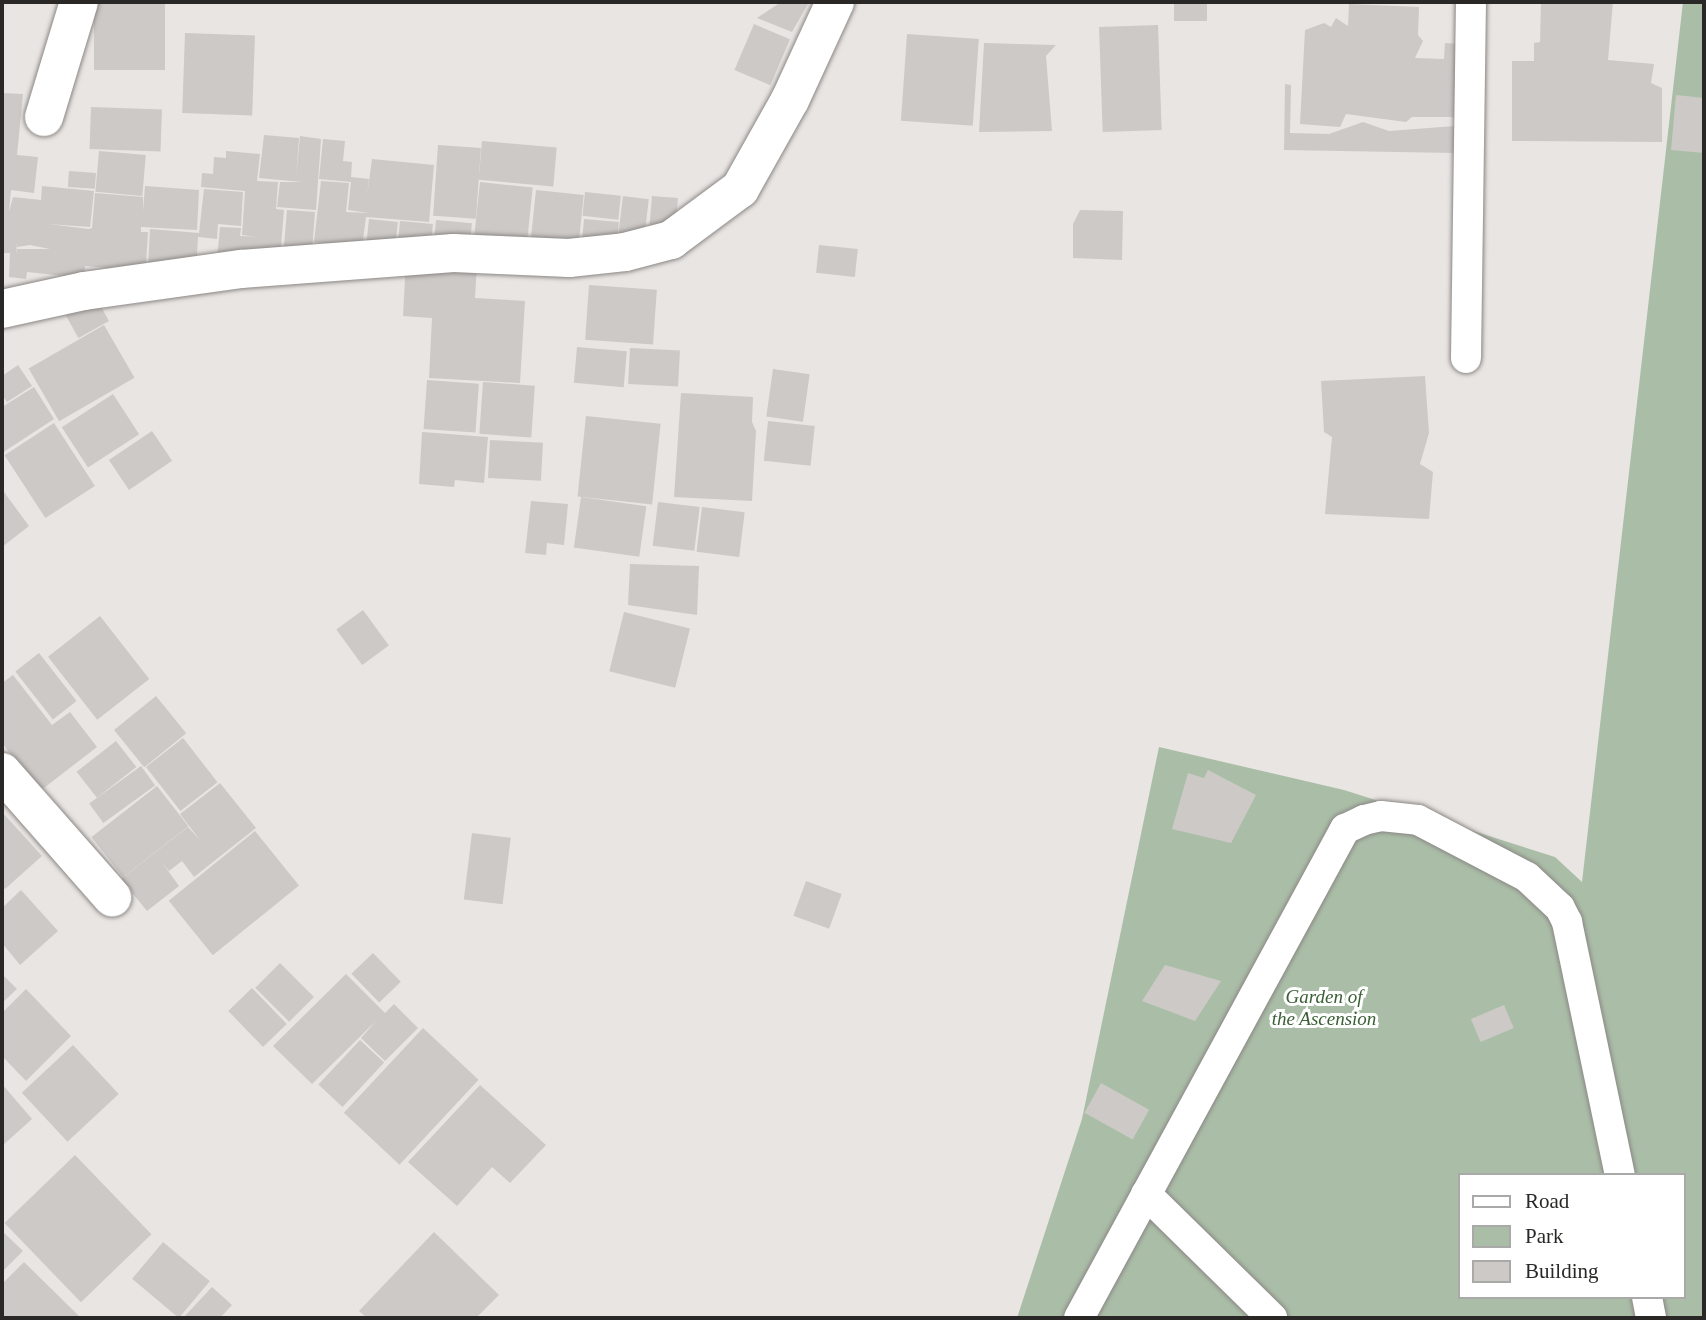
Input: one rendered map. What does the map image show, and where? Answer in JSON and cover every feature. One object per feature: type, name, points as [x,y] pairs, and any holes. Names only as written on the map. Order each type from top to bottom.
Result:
[{"type":"street","points":[[44,117],[79,2]]},
{"type":"street","points":[[2,309],[84,290],[241,269],[453,253],[569,258],[625,253],[671,240],[740,189],[790,100],[835,2]]},
{"type":"street","points":[[2,772],[112,897]]},
{"type":"lane","points":[[1466,358],[1471,2]]},
{"type":"lane","points":[[1079,1318],[1345,829],[1381,816],[1418,820],[1430,826],[1527,877],[1560,908],[1567,922],[1620,1173]]},
{"type":"lane","points":[[1146,1194],[1272,1318]]},
{"type":"lane","points":[[1647,1299],[1651,1318]]},
{"type":"green space","name":"Garden of the Ascension","points":[[1683,2],[1704,2],[1704,1318],[1017,1318],[1082,1119],[1159,747],[1344,790],[1555,857],[1582,882]]},
{"type":"building","points":[[94,2],[165,2],[165,70],[94,70]]},
{"type":"building","points":[[781,2],[809,2],[792,32],[757,18]]},
{"type":"building","points":[[1174,2],[1207,2],[1207,21],[1174,21]]},
{"type":"building","points":[[1541,2],[1613,2],[1608,60],[1654,64],[1651,83],[1662,88],[1662,142],[1512,141],[1512,61],[1534,61],[1534,43],[1540,42]]},
{"type":"building","points":[[1349,4],[1419,7],[1418,35],[1423,41],[1415,58],[1444,59],[1445,43],[1463,44],[1461,123],[1452,117],[1412,117],[1406,122],[1346,114],[1340,127],[1300,124],[1305,30],[1324,23],[1331,27],[1336,18],[1348,26]]},
{"type":"building","points":[[754,24],[790,39],[770,85],[734,70]]},
{"type":"building","points":[[1158,25],[1162,130],[1103,132],[1099,27]]},
{"type":"building","points":[[185,33],[255,35],[252,115],[182,113]]},
{"type":"building","points":[[907,34],[979,39],[973,126],[901,121]]},
{"type":"building","points":[[984,43],[1056,45],[1046,56],[1052,131],[979,132]]},
{"type":"building","points":[[1285,84],[1291,85],[1290,133],[1329,134],[1363,122],[1389,131],[1455,126],[1455,153],[1284,150]]},
{"type":"building","points":[[2,93],[23,94],[17,155],[38,157],[34,193],[11,190],[9,212],[13,197],[41,200],[42,186],[94,191],[90,227],[48,224],[89,229],[92,228],[95,193],[143,197],[143,211],[145,186],[199,190],[197,230],[141,227],[141,232],[148,232],[145,280],[107,277],[108,268],[85,266],[84,278],[27,272],[26,279],[9,277],[10,253],[2,253]],"holes":[[[17,243],[17,247],[30,245],[50,249],[17,249],[16,255]]]},
{"type":"building","points":[[1676,95],[1704,98],[1704,153],[1671,150]]},
{"type":"building","points":[[91,107],[162,109],[160,151],[90,149]]},
{"type":"building","points":[[264,135],[299,138],[296,178],[300,136],[321,139],[316,210],[277,207],[280,182],[302,182],[259,178]]},
{"type":"building","points":[[323,139],[345,141],[343,161],[352,162],[351,177],[369,179],[367,197],[372,159],[434,165],[429,222],[366,217],[362,247],[314,242],[321,181],[349,183],[346,212],[369,213],[348,210],[351,182],[319,179]]},
{"type":"building","points":[[482,141],[557,148],[553,186],[479,180]]},
{"type":"building","points":[[438,145],[481,148],[476,219],[433,216]]},
{"type":"building","points":[[99,151],[146,155],[142,196],[95,192]]},
{"type":"building","points":[[226,151],[260,154],[257,181],[278,182],[276,209],[284,210],[280,258],[217,260],[220,227],[241,228],[240,236],[259,237],[242,235],[245,191],[201,187],[202,173],[213,174],[214,157],[226,158]]},
{"type":"building","points":[[69,171],[96,173],[95,189],[68,187]]},
{"type":"building","points":[[480,182],[533,188],[526,248],[474,243]]},
{"type":"building","points":[[204,189],[243,192],[241,226],[218,224],[217,239],[198,237],[196,271],[148,268],[150,229],[199,233]]},
{"type":"building","points":[[536,190],[584,195],[578,254],[530,249]]},
{"type":"building","points":[[585,192],[621,196],[618,220],[582,216]]},
{"type":"building","points":[[623,196],[649,199],[643,245],[617,242]]},
{"type":"building","points":[[652,196],[678,198],[676,221],[649,233]]},
{"type":"building","points":[[287,210],[315,212],[312,251],[283,258]]},
{"type":"building","points":[[1080,210],[1123,211],[1122,260],[1073,258],[1073,224]]},
{"type":"building","points":[[369,219],[398,222],[395,251],[366,248]]},
{"type":"building","points":[[584,219],[619,222],[617,249],[582,246]]},
{"type":"building","points":[[436,220],[472,223],[470,245],[434,242]]},
{"type":"building","points":[[400,221],[433,224],[431,249],[398,246]]},
{"type":"building","points":[[819,245],[858,249],[855,277],[816,273]]},
{"type":"building","points":[[406,260],[477,264],[475,298],[525,301],[520,383],[429,378],[432,318],[403,316]]},
{"type":"building","points":[[589,285],[657,290],[653,345],[585,340]]},
{"type":"building","points":[[94,294],[109,321],[78,338],[63,311]]},
{"type":"building","points":[[104,325],[134,378],[59,421],[29,369]]},
{"type":"building","points":[[577,347],[627,351],[624,387],[574,383]]},
{"type":"building","points":[[630,348],[680,351],[678,387],[628,384]]},
{"type":"building","points":[[18,365],[32,386],[7,402],[2,395],[2,376]]},
{"type":"building","points":[[773,369],[810,374],[803,422],[766,417]]},
{"type":"building","points":[[1425,376],[1429,433],[1420,464],[1433,472],[1429,519],[1325,514],[1332,437],[1324,432],[1321,381]]},
{"type":"building","points":[[427,380],[479,384],[475,433],[424,429]]},
{"type":"building","points":[[483,382],[535,386],[531,438],[479,434]]},
{"type":"building","points":[[34,387],[54,419],[2,453],[2,407]]},
{"type":"building","points":[[681,393],[753,397],[752,422],[756,431],[752,501],[674,497]]},
{"type":"building","points":[[113,394],[139,434],[88,467],[62,427]]},
{"type":"building","points":[[586,416],[661,424],[652,504],[578,497]]},
{"type":"building","points":[[768,421],[815,426],[811,466],[764,461]]},
{"type":"building","points":[[54,423],[95,486],[45,518],[5,455]]},
{"type":"building","points":[[152,431],[172,461],[129,490],[109,460]]},
{"type":"building","points":[[422,432],[488,437],[484,483],[455,480],[454,487],[419,484]]},
{"type":"building","points":[[490,440],[543,443],[541,481],[488,478]]},
{"type":"building","points":[[4,492],[29,526],[2,547],[2,493]]},
{"type":"building","points":[[581,497],[646,506],[639,557],[574,548]]},
{"type":"building","points":[[531,501],[568,504],[564,545],[547,543],[546,555],[525,553]]},
{"type":"building","points":[[658,502],[700,507],[694,551],[653,546]]},
{"type":"building","points":[[702,507],[745,512],[739,557],[697,552]]},
{"type":"building","points":[[630,564],[699,566],[697,615],[628,605]]},
{"type":"building","points":[[363,610],[389,646],[362,665],[336,629]]},
{"type":"building","points":[[624,612],[690,628],[675,688],[609,671]]},
{"type":"building","points":[[100,616],[149,679],[97,720],[48,657]]},
{"type":"building","points":[[39,653],[77,701],[53,720],[15,671]]},
{"type":"building","points":[[13,675],[52,725],[70,712],[97,747],[40,791],[2,743],[2,683]]},
{"type":"building","points":[[156,696],[186,733],[144,767],[114,730]]},
{"type":"building","points":[[183,738],[217,782],[180,811],[146,767]]},
{"type":"building","points":[[116,741],[136,767],[97,798],[77,772]]},
{"type":"building","points":[[141,766],[155,785],[103,823],[89,804]]},
{"type":"building","points":[[1208,770],[1256,795],[1231,843],[1172,829],[1188,773],[1204,778]]},
{"type":"building","points":[[220,783],[256,828],[194,877],[182,861],[169,871],[161,861],[179,886],[147,911],[121,879],[188,827],[200,840],[180,814]]},
{"type":"building","points":[[157,786],[188,826],[123,877],[92,837]]},
{"type":"building","points":[[2,812],[42,856],[5,889],[2,886]]},
{"type":"building","points":[[255,831],[299,885],[213,955],[169,901]]},
{"type":"building","points":[[472,833],[511,838],[503,904],[464,900]]},
{"type":"building","points":[[806,881],[842,894],[829,929],[793,916]]},
{"type":"building","points":[[21,890],[58,931],[20,965],[2,943],[2,908]]},
{"type":"building","points":[[373,953],[401,982],[379,1003],[351,974]]},
{"type":"building","points":[[280,963],[314,997],[289,1022],[255,988]]},
{"type":"building","points":[[1165,965],[1221,981],[1195,1021],[1142,1001]]},
{"type":"building","points":[[2,974],[17,989],[2,1003]]},
{"type":"building","points":[[346,974],[385,1013],[394,1004],[418,1028],[385,1061],[361,1038],[377,1020],[312,1084],[273,1046]]},
{"type":"building","points":[[252,988],[287,1024],[263,1047],[228,1011]]},
{"type":"building","points":[[26,989],[71,1036],[26,1081],[2,1056],[2,1013]]},
{"type":"building","points":[[1504,1005],[1514,1028],[1481,1042],[1471,1019]]},
{"type":"building","points":[[423,1028],[479,1080],[399,1165],[344,1113]]},
{"type":"building","points":[[360,1040],[384,1063],[343,1107],[318,1085]]},
{"type":"building","points":[[73,1045],[119,1094],[67,1142],[22,1093]]},
{"type":"building","points":[[1101,1083],[1149,1110],[1133,1139],[1085,1113]]},
{"type":"building","points":[[2,1084],[32,1119],[2,1146]]},
{"type":"building","points":[[480,1085],[546,1145],[510,1183],[492,1167],[457,1206],[408,1162]]},
{"type":"building","points":[[75,1155],[151,1234],[81,1302],[5,1223]]},
{"type":"building","points":[[2,1231],[23,1251],[2,1272]]},
{"type":"building","points":[[434,1232],[499,1295],[476,1318],[367,1318],[359,1311]]},
{"type":"building","points":[[163,1242],[210,1281],[179,1318],[132,1279]]},
{"type":"building","points":[[24,1262],[81,1318],[2,1318],[2,1284]]},
{"type":"building","points":[[212,1287],[232,1305],[220,1318],[183,1318]]}]
